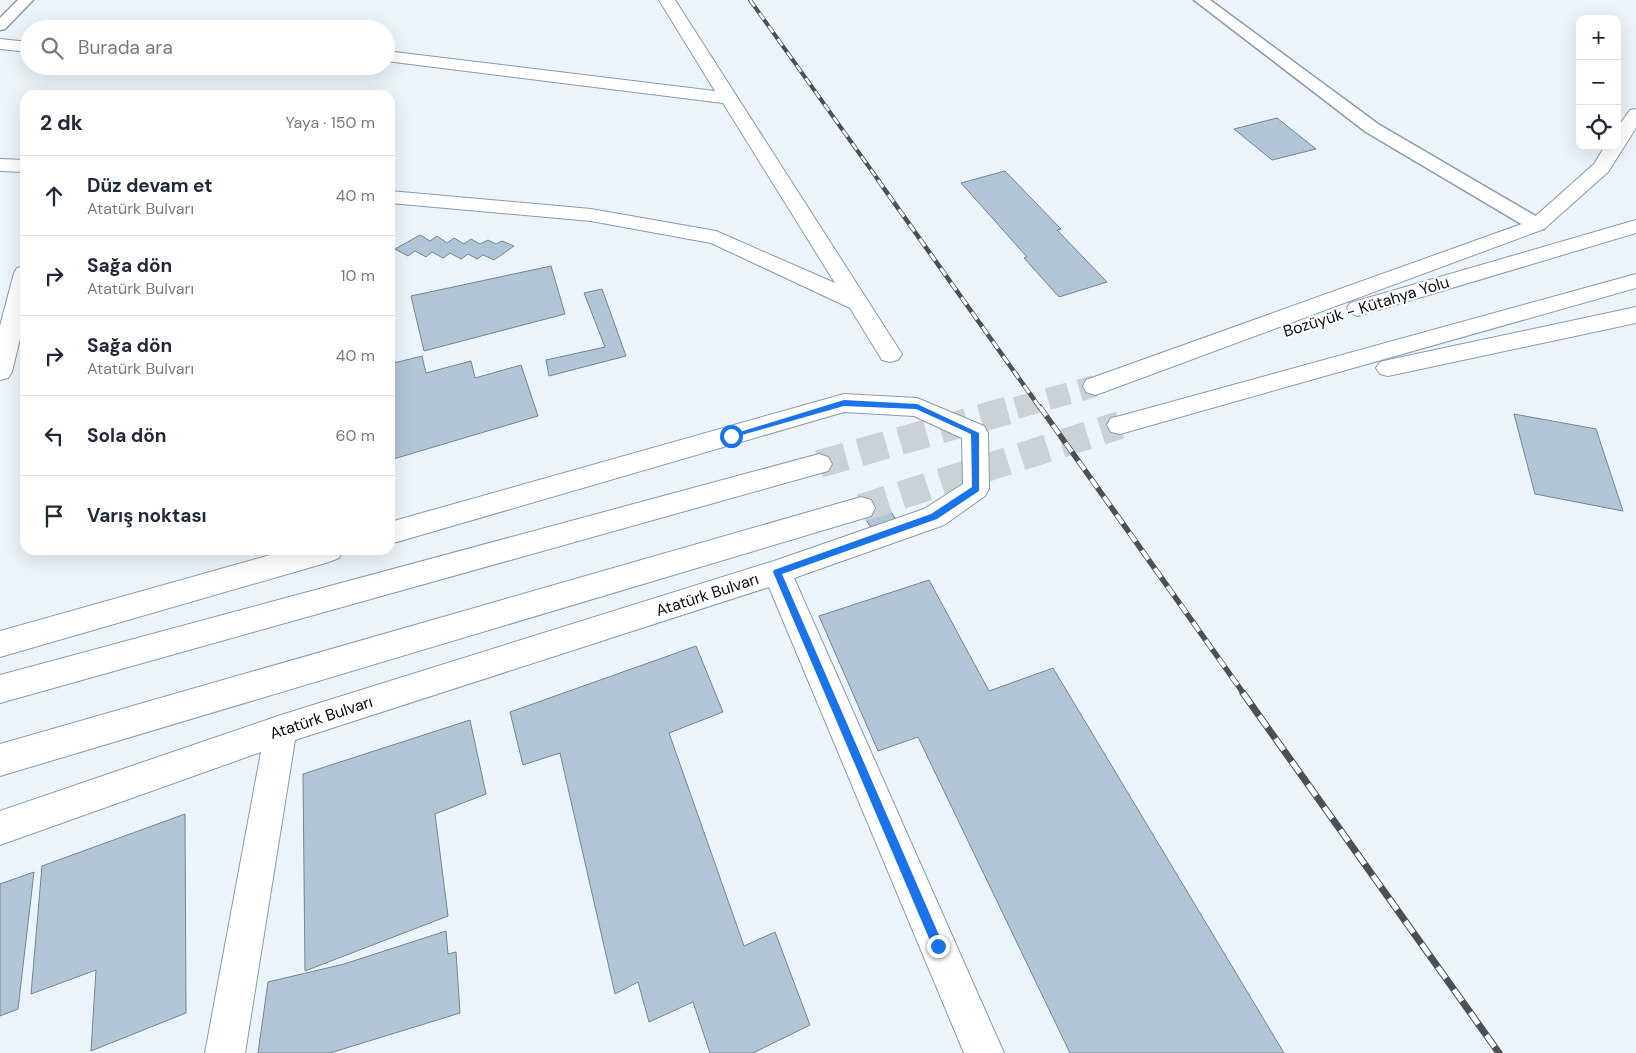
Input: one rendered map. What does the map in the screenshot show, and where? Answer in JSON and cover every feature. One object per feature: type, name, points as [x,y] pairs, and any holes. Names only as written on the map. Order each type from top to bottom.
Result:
[{"type":"main road","points":[[668,0],[890,354]]},
{"type":"main road","points":[[0,44],[20,46]]},
{"type":"main road","points":[[395,57],[729,98]]},
{"type":"main road","points":[[1621,137],[1636,114]]},
{"type":"main road","points":[[1537,225],[1601,168],[1613,150]]},
{"type":"main road","points":[[0,164],[20,166]]},
{"type":"main road","points":[[395,198],[591,215],[716,237],[858,303]]},
{"type":"main road","name":"Bozüyük - Kütahya Yolu","points":[[1537,225],[1095,386],[1636,226]]},
{"type":"main road","points":[[1636,281],[1120,425],[1636,315]]},
{"type":"main road","points":[[0,372],[20,294]]},
{"type":"main road","name":"Atatürk Bulvarı","points":[[0,828],[281,730],[777,572],[934,517],[976,489],[975,433],[917,406],[844,403],[395,531]]},
{"type":"main road","points":[[0,689],[819,464]]},
{"type":"main road","points":[[0,760],[860,508]]},
{"type":"main road","points":[[0,644],[312,555]]},
{"type":"main road","points":[[777,572],[984,1053]]},
{"type":"main road","points":[[225,1053],[281,730]]},
{"type":"lane","points":[[0,26],[26,0]]},
{"type":"lane","points":[[1201,0],[1372,128],[1537,225]]},
{"type":"building","points":[[1277,118],[1316,149],[1272,160],[1234,129]]},
{"type":"building","points":[[1005,171],[1061,229],[1057,230],[1107,282],[1059,297],[1024,258],[1027,257],[961,183]]},
{"type":"building","points":[[420,235],[430,241],[437,236],[447,243],[454,238],[464,244],[471,239],[480,244],[488,240],[496,244],[502,241],[514,246],[494,260],[483,255],[477,259],[468,254],[461,259],[450,253],[443,258],[432,252],[426,257],[415,251],[408,256],[395,249]]},
{"type":"building","points":[[551,266],[565,314],[424,351],[411,296]]},
{"type":"building","points":[[602,289],[626,356],[549,376],[546,360],[605,347],[584,293]]},
{"type":"building","points":[[422,356],[426,373],[471,361],[475,378],[521,365],[538,416],[395,459],[395,363]]},
{"type":"building","points":[[1514,414],[1596,429],[1623,511],[1535,494]]},
{"type":"building","points":[[886,504],[898,523],[873,531],[862,513]]},
{"type":"building","points":[[929,580],[989,691],[1053,668],[1284,1053],[1070,1053],[918,737],[878,751],[819,616]]},
{"type":"building","points":[[696,646],[723,712],[669,733],[744,946],[775,932],[810,1025],[753,1053],[710,1053],[693,1002],[649,1022],[638,982],[615,994],[560,753],[523,765],[510,712]]},
{"type":"building","points":[[470,720],[486,794],[435,814],[448,916],[305,971],[303,774]]},
{"type":"building","points":[[185,814],[186,1013],[91,1051],[96,970],[31,994],[42,866]]},
{"type":"building","points":[[34,872],[18,1009],[0,1016],[0,884]]},
{"type":"building","points":[[446,931],[448,954],[456,952],[460,1013],[330,1053],[258,1053],[268,982],[344,964]]},
{"type":"tunnel","points":[[1016,408],[1095,386]]},
{"type":"tunnel","points":[[819,464],[1020,407]]},
{"type":"tunnel","points":[[861,508],[1120,425]]},
{"type":"railway","points":[[750,0],[879,181]]},
{"type":"railway","points":[[878,180],[1040,408]]},
{"type":"railway","points":[[1040,407],[1244,694]]},
{"type":"railway","points":[[1243,693],[1499,1053]]},
{"type":"route","points":[[731,436],[844,403],[917,406],[975,433],[976,489],[934,517],[777,572],[938,946]]}]
